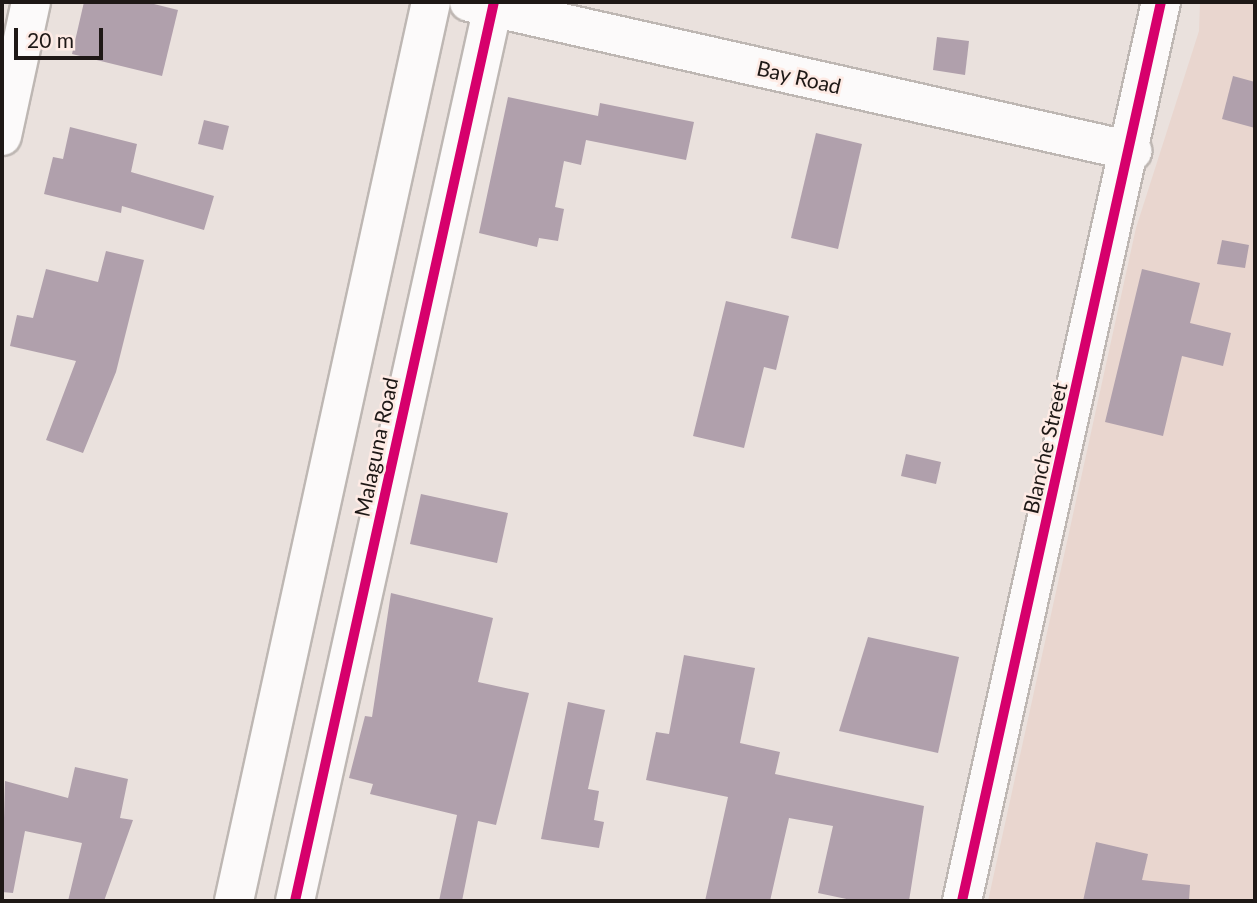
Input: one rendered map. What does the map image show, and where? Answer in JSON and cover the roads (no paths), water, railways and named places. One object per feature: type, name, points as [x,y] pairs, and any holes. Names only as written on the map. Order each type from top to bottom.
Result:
[{"type":"street","points":[[2,136],[30,2]]},
{"type":"street","name":"Malaguna Road","points":[[234,901],[431,2]]},
{"type":"street","name":"Blanche Street","points":[[962,901],[1132,151],[1161,2]]},
{"type":"street","name":"Malaguna Road","points":[[295,901],[485,4]]},
{"type":"street","name":"Bay Road","points":[[485,4],[1132,151]]}]
